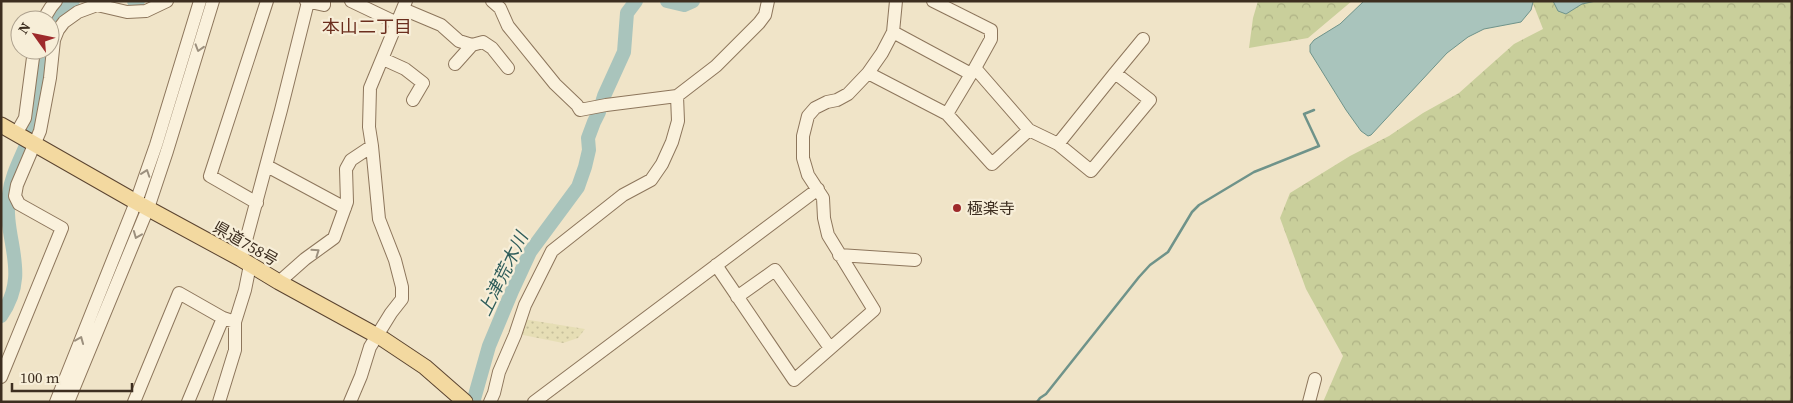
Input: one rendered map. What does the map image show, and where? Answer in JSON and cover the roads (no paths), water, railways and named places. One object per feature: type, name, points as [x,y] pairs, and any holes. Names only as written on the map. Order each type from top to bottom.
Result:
[{"type":"main road","name":"県道758号","points":[[1,125],[279,282],[377,335],[425,367],[463,400]]},
{"type":"street","points":[[1,377],[62,228],[19,204],[15,196],[17,185],[40,131],[50,78],[54,40],[64,22],[78,12],[97,5],[127,12],[146,11],[167,1]]},
{"type":"street","points":[[68,402],[142,205],[156,144],[200,1]]},
{"type":"street","points":[[56,402],[167,151],[213,1]]},
{"type":"street","points":[[257,203],[210,176],[267,1]]},
{"type":"street","points":[[219,402],[235,350],[235,322],[245,290],[246,262],[257,203],[307,2],[324,4],[324,1]]},
{"type":"street","points":[[351,1],[397,23]]},
{"type":"street","points":[[492,1],[500,8],[508,26],[554,84],[577,104],[580,110],[606,104],[677,96],[716,66],[759,23],[765,15],[768,1]]},
{"type":"street","points":[[716,265],[794,380],[874,310],[828,235],[824,218],[823,198],[808,176],[802,158],[803,136],[808,116],[815,108],[827,102],[838,100],[848,94],[868,73],[882,53],[893,32],[896,1]]},
{"type":"street","points":[[933,1],[991,30],[990,39],[947,114]]},
{"type":"street","points":[[350,402],[362,376],[370,347],[402,299],[402,287],[379,218],[369,127],[370,88],[404,5],[442,25],[459,41],[472,45],[483,42],[492,48],[508,68]]},
{"type":"street","points":[[893,32],[973,71],[1029,130],[1058,144],[1091,171],[1150,100],[1116,73]]},
{"type":"street","points":[[1058,144],[1143,39]]},
{"type":"street","points":[[455,64],[472,45]]},
{"type":"street","points":[[383,59],[405,69],[423,83],[412,100]]},
{"type":"street","points":[[16,134],[25,118],[33,60]]},
{"type":"street","points":[[868,73],[947,114],[992,164],[1029,130]]},
{"type":"street","points":[[490,402],[499,372],[525,305],[548,257],[552,251],[622,195],[651,180],[662,164],[672,142],[678,122],[677,96]]},
{"type":"street","points":[[279,282],[305,259],[334,238],[345,208],[348,180],[346,168],[351,160],[372,146]]},
{"type":"street","points":[[267,166],[345,208]]},
{"type":"street","points":[[534,402],[818,190]]},
{"type":"street","points":[[839,255],[915,260]]},
{"type":"street","points":[[737,296],[775,270],[830,348]]},
{"type":"street","points":[[134,402],[179,293],[222,318],[235,322]]},
{"type":"street","points":[[188,402],[222,318]]},
{"type":"street","points":[[1309,402],[1316,379]]},
{"type":"water","points":[[1364,1],[1533,2],[1531,10],[1521,22],[1484,29],[1468,37],[1447,53],[1368,136],[1361,131],[1346,110],[1310,52],[1310,45],[1314,40],[1340,24]]},
{"type":"water","points":[[1553,1],[1596,1],[1582,4],[1566,14],[1558,11]]},
{"type":"waterway","points":[[60,11],[73,1]]},
{"type":"waterway","name":"上津荒木川","points":[[471,402],[474,399],[489,346],[530,252],[578,187],[589,150],[588,138],[624,52],[627,13],[636,1]]},
{"type":"waterway","name":"上津荒木川","points":[[667,1],[684,5],[693,1]]},
{"type":"waterway","points":[[1,316],[10,300],[15,270],[9,226],[9,194],[13,176],[30,135],[35,117],[41,60]]},
{"type":"waterway","points":[[1037,402],[1046,394],[1139,277],[1150,265],[1168,252],[1192,212],[1199,205],[1254,172],[1319,146],[1304,114],[1314,110]]},
{"type":"place","name":"極楽寺","points":[[957,208]]},
{"type":"district","name":"本山二丁目","points":[[367,27]]}]
